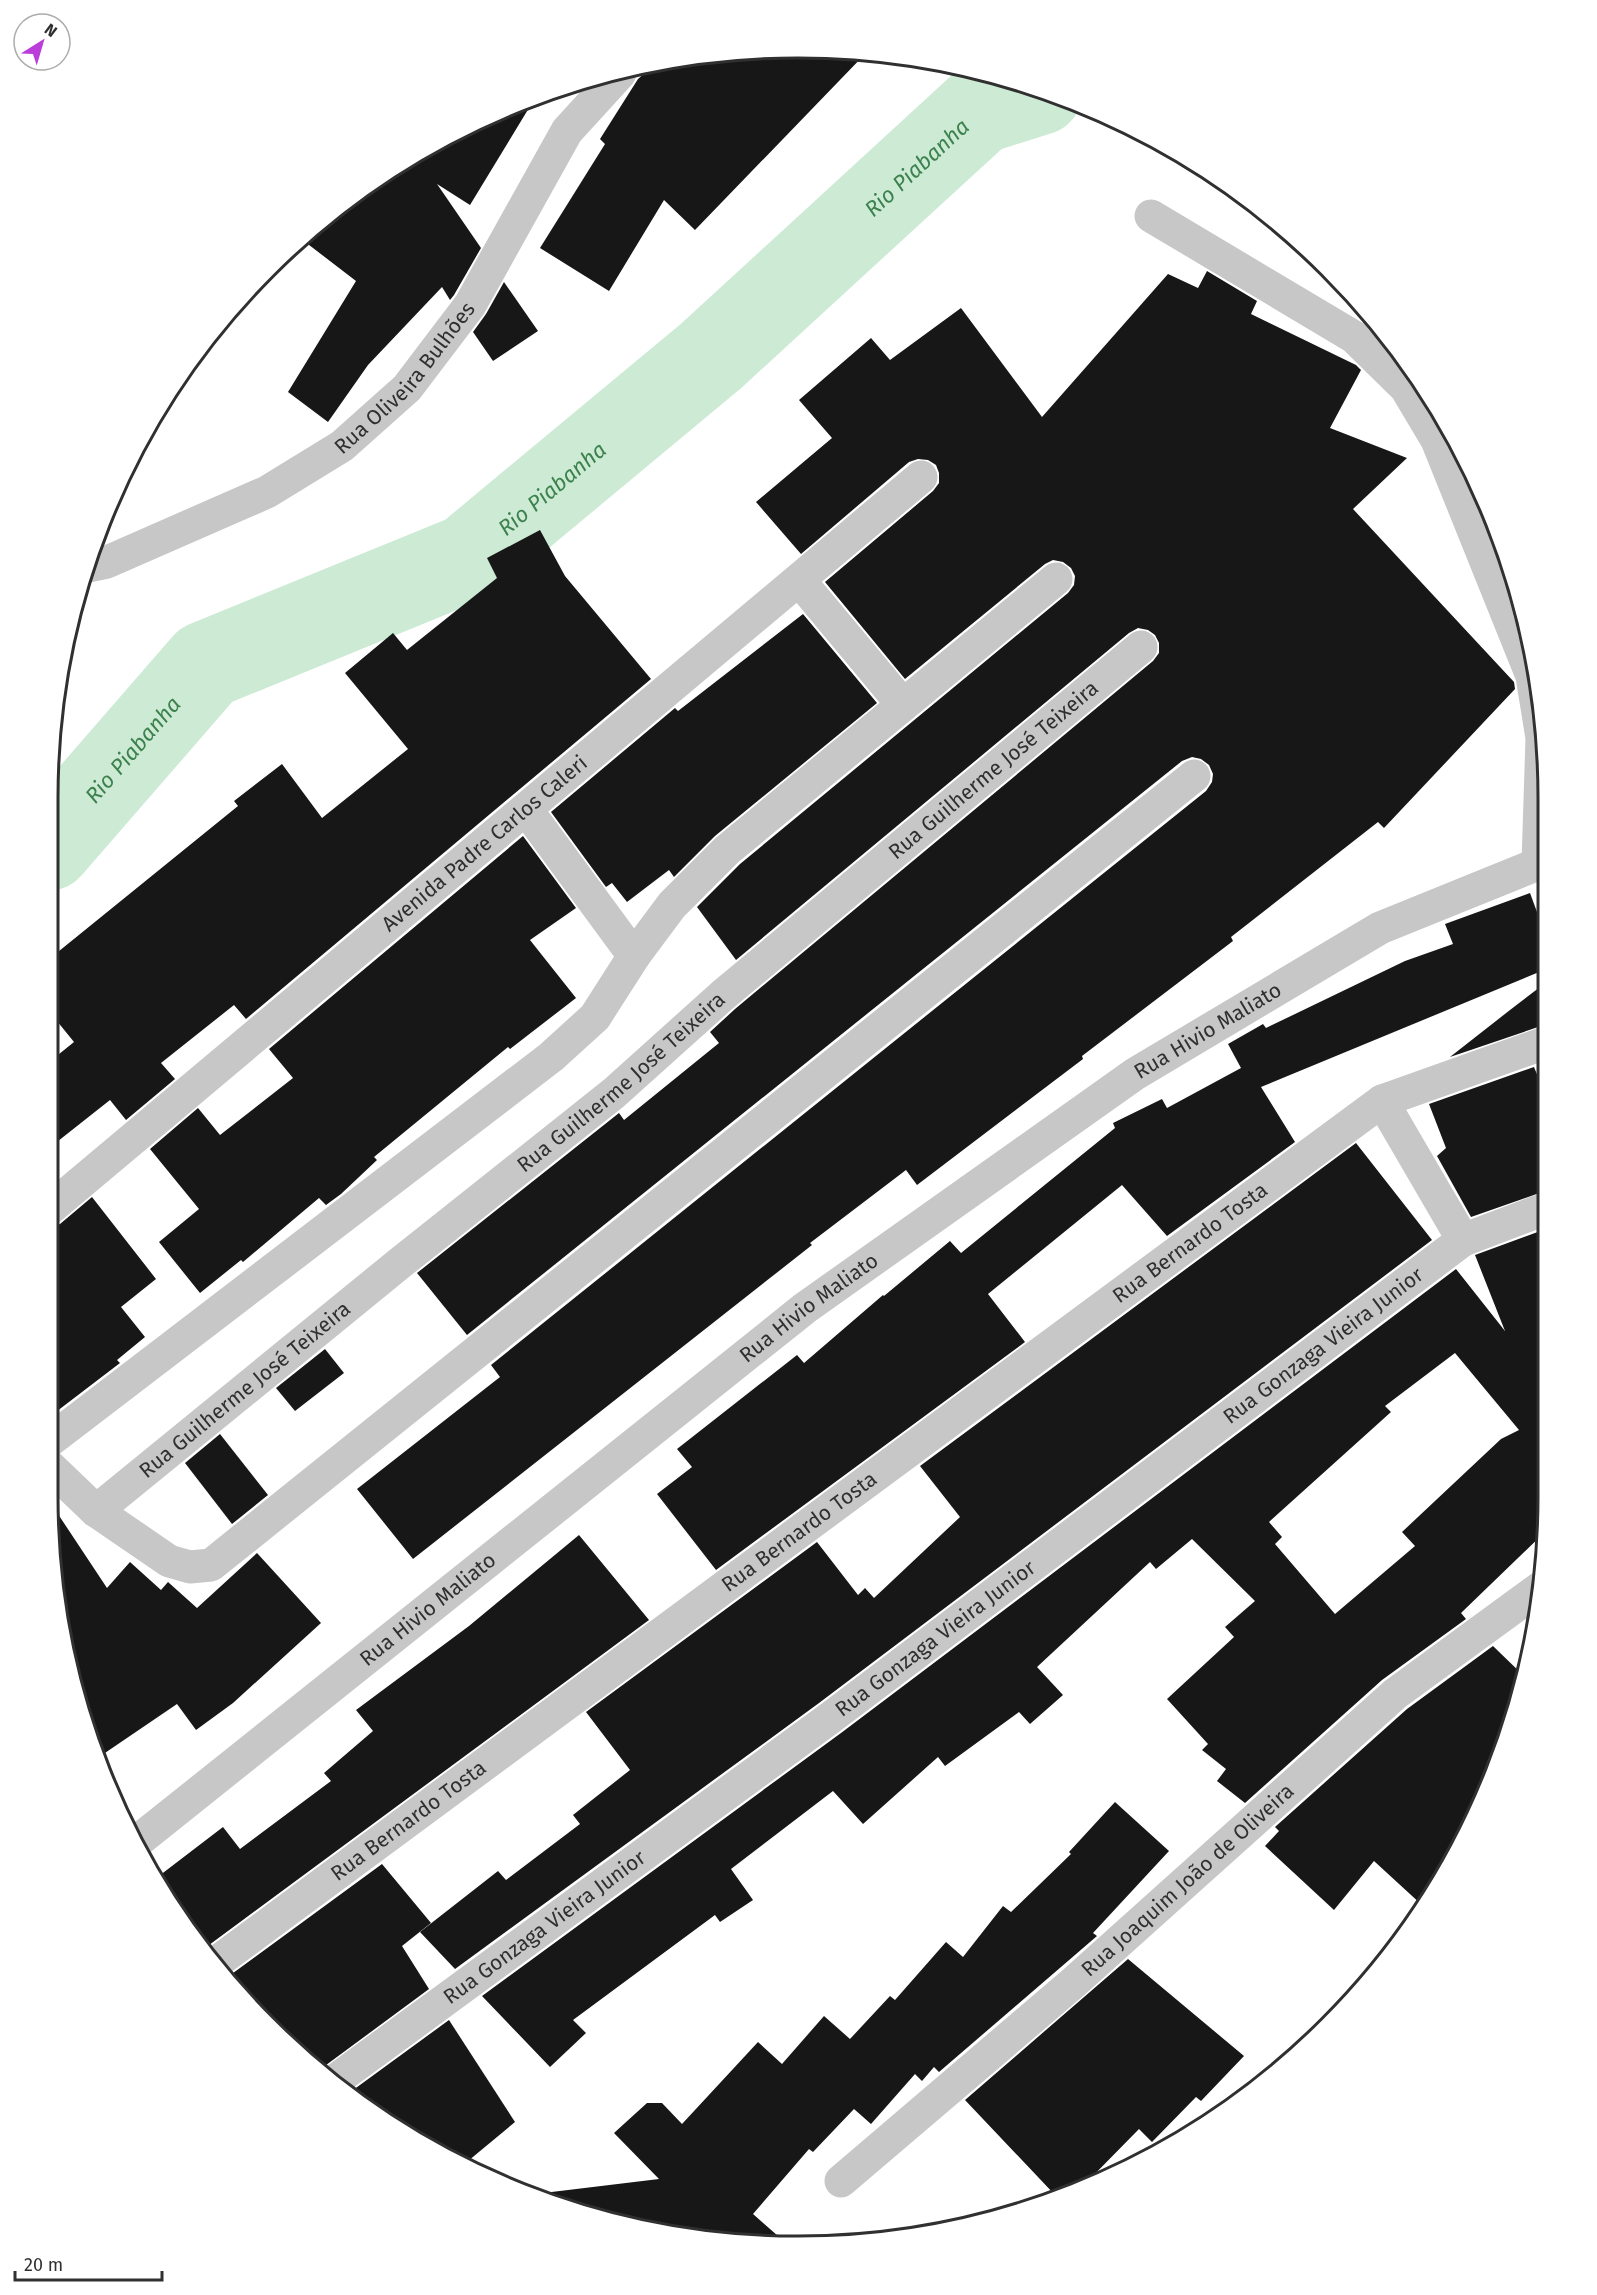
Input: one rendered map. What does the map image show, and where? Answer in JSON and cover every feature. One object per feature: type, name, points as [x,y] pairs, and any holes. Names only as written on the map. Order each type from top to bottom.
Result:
[{"type":"street","name":"Rua Oliveira Bulhões","points":[[97,564],[107,562],[267,492],[342,446],[407,388],[470,305],[567,132],[611,83]]},
{"type":"street","points":[[1151,216],[1354,337],[1406,388],[1432,432],[1525,658]]},
{"type":"street","name":"Avenida Padre Carlos Caleri","points":[[58,1202],[921,477]]},
{"type":"street","points":[[58,1434],[551,1057],[595,1017],[634,956],[672,905],[727,850],[1056,579]]},
{"type":"street","points":[[799,580],[903,705]]},
{"type":"street","name":"Rua Guilherme José Teixeira","points":[[96,1511],[400,1263],[614,1093],[723,995],[1141,647]]},
{"type":"street","points":[[58,1475],[96,1511],[169,1562],[190,1568],[211,1565],[1194,776]]},
{"type":"street","points":[[526,808],[634,956]]},
{"type":"street","name":"Rua Hivio Maliato","points":[[142,1837],[806,1308],[1135,1074],[1380,928],[1538,864]]},
{"type":"street","name":"Rua Bernardo Tosta","points":[[221,1959],[1382,1101],[1538,1045]]},
{"type":"street","points":[[1382,1101],[1463,1240]]},
{"type":"street","name":"Rua Gonzaga Vieira Junior","points":[[340,2077],[831,1718],[1463,1240],[1538,1212]]},
{"type":"street","name":"Rua Joaquim João de Oliveira","points":[[841,2181],[1073,1983],[1395,1694],[1532,1594]]},
{"type":"building","points":[[798,58],[858,61],[695,230],[664,200],[609,291],[540,248],[605,144],[600,139],[638,79],[654,73],[750,60]]},
{"type":"building","points":[[527,110],[470,205],[437,184],[481,248],[454,295],[450,300],[442,287],[368,365],[328,422],[288,392],[356,281],[308,244],[348,211],[387,183],[471,135]]},
{"type":"building","points":[[1207,271],[1257,301],[1251,314],[1356,365],[1361,370],[1330,428],[1407,458],[1353,509],[1514,682],[1515,689],[1384,828],[1378,822],[1231,937],[1233,941],[917,1185],[906,1170],[810,1243],[812,1245],[413,1559],[357,1489],[500,1377],[491,1365],[1206,791],[1212,782],[1213,774],[1209,765],[1201,759],[1192,757],[1182,761],[467,1335],[417,1273],[619,1113],[624,1120],[719,1043],[710,1032],[735,1009],[1153,661],[1159,653],[1159,643],[1155,635],[1148,630],[1138,628],[1129,633],[736,960],[697,907],[740,864],[1068,593],[1074,585],[1075,576],[1071,568],[1063,562],[1053,560],[1045,564],[905,679],[825,582],[933,491],[939,483],[936,465],[928,460],[918,459],[909,462],[801,554],[756,502],[832,438],[799,400],[871,338],[890,360],[961,308],[1042,417],[1168,274],[1198,288]]},
{"type":"building","points":[[504,282],[538,331],[493,361],[473,332]]},
{"type":"building","points":[[540,530],[565,576],[651,679],[246,1019],[234,1005],[161,1063],[175,1079],[126,1120],[110,1100],[58,1141],[58,1055],[74,1042],[58,1022],[58,952],[238,806],[234,801],[282,764],[322,818],[408,749],[345,673],[393,633],[407,650],[497,578],[487,558]]},
{"type":"building","points":[[803,614],[877,703],[715,836],[674,877],[669,870],[627,902],[612,883],[606,887],[551,812],[675,708],[678,711]]},
{"type":"building","points":[[523,836],[576,908],[530,940],[576,998],[510,1049],[508,1047],[374,1157],[377,1160],[341,1194],[326,1205],[319,1198],[243,1262],[241,1260],[200,1293],[159,1242],[199,1209],[150,1149],[198,1108],[220,1135],[293,1078],[269,1049]]},
{"type":"building","points":[[1530,893],[1538,915],[1538,972],[1261,1087],[1295,1142],[1167,1236],[1122,1185],[988,1294],[1025,1342],[716,1570],[657,1494],[692,1467],[677,1449],[797,1355],[804,1363],[950,1241],[961,1253],[1115,1128],[1113,1123],[1162,1099],[1167,1108],[1241,1068],[1228,1044],[1263,1024],[1266,1028],[1405,961],[1453,944],[1445,924]]},
{"type":"building","points":[[1538,989],[1538,1027],[1450,1057]]},
{"type":"building","points":[[1534,1067],[1538,1077],[1538,1193],[1471,1217],[1437,1156],[1446,1148],[1429,1104]]},
{"type":"building","points":[[1356,1143],[1432,1240],[819,1703],[455,1969],[420,1932],[498,1871],[506,1880],[580,1824],[573,1815],[630,1770],[586,1712],[817,1542],[858,1595],[865,1588],[874,1598],[960,1517],[920,1466]]},
{"type":"building","points":[[92,1197],[156,1279],[121,1307],[145,1337],[117,1360],[120,1363],[58,1410],[58,1225]]},
{"type":"building","points":[[1538,1232],[1537,1540],[1461,1613],[1466,1619],[1382,1680],[1245,1803],[1217,1781],[1226,1769],[1202,1750],[1208,1744],[1167,1699],[1234,1637],[1225,1627],[1255,1601],[1192,1539],[1156,1569],[1150,1562],[1037,1667],[1063,1695],[1030,1724],[1019,1712],[945,1766],[938,1757],[863,1824],[833,1791],[731,1869],[753,1900],[720,1922],[715,1915],[573,2020],[586,2033],[550,2067],[482,1996],[841,1733],[1456,1269],[1505,1331],[1475,1255]],"holes":[[[1455,1353],[1519,1430],[1501,1439],[1402,1532],[1415,1546],[1335,1614],[1275,1544],[1282,1537],[1269,1522],[1391,1412],[1385,1406]]]},
{"type":"building","points":[[325,1349],[344,1373],[295,1411],[276,1388]]},
{"type":"building","points":[[220,1434],[268,1495],[232,1524],[185,1463]]},
{"type":"building","points":[[59,1515],[107,1588],[130,1562],[161,1590],[168,1582],[197,1608],[257,1553],[321,1623],[233,1703],[196,1730],[177,1704],[105,1753],[84,1688],[73,1641],[65,1593]]},
{"type":"building","points":[[579,1535],[649,1620],[209,1945],[183,1908],[162,1873],[223,1827],[240,1849],[331,1781],[324,1773],[373,1731],[356,1710],[469,1626]]},
{"type":"building","points":[[1493,1646],[1517,1670],[1499,1734],[1482,1780],[1462,1824],[1418,1901],[1374,1861],[1334,1910],[1265,1846],[1279,1831],[1275,1827],[1407,1709]]},
{"type":"building","points":[[1115,1802],[1169,1851],[1093,1933],[1097,1936],[939,2072],[934,2067],[922,2081],[915,2074],[871,2124],[854,2109],[813,2152],[809,2149],[753,2214],[778,2236],[702,2230],[654,2222],[607,2211],[548,2192],[659,2179],[614,2133],[647,2103],[662,2103],[682,2124],[758,2042],[782,2064],[824,2016],[850,2039],[890,1996],[895,2000],[946,1942],[963,1957],[1003,1906],[1011,1912],[1071,1854],[1069,1852]]},
{"type":"building","points":[[382,1864],[431,1923],[402,1946],[429,1989],[326,2065],[275,2020],[233,1973]]},
{"type":"building","points":[[1128,1959],[1244,2056],[1201,2101],[1196,2097],[1152,2142],[1139,2129],[1094,2174],[1051,2191],[965,2100]]},
{"type":"building","points":[[449,2020],[515,2122],[470,2159],[387,2112],[355,2089]]},
{"type":"waterway","name":"Rio Piabanha","points":[[58,835],[206,665],[468,558],[711,356],[979,110],[1026,95]]}]
